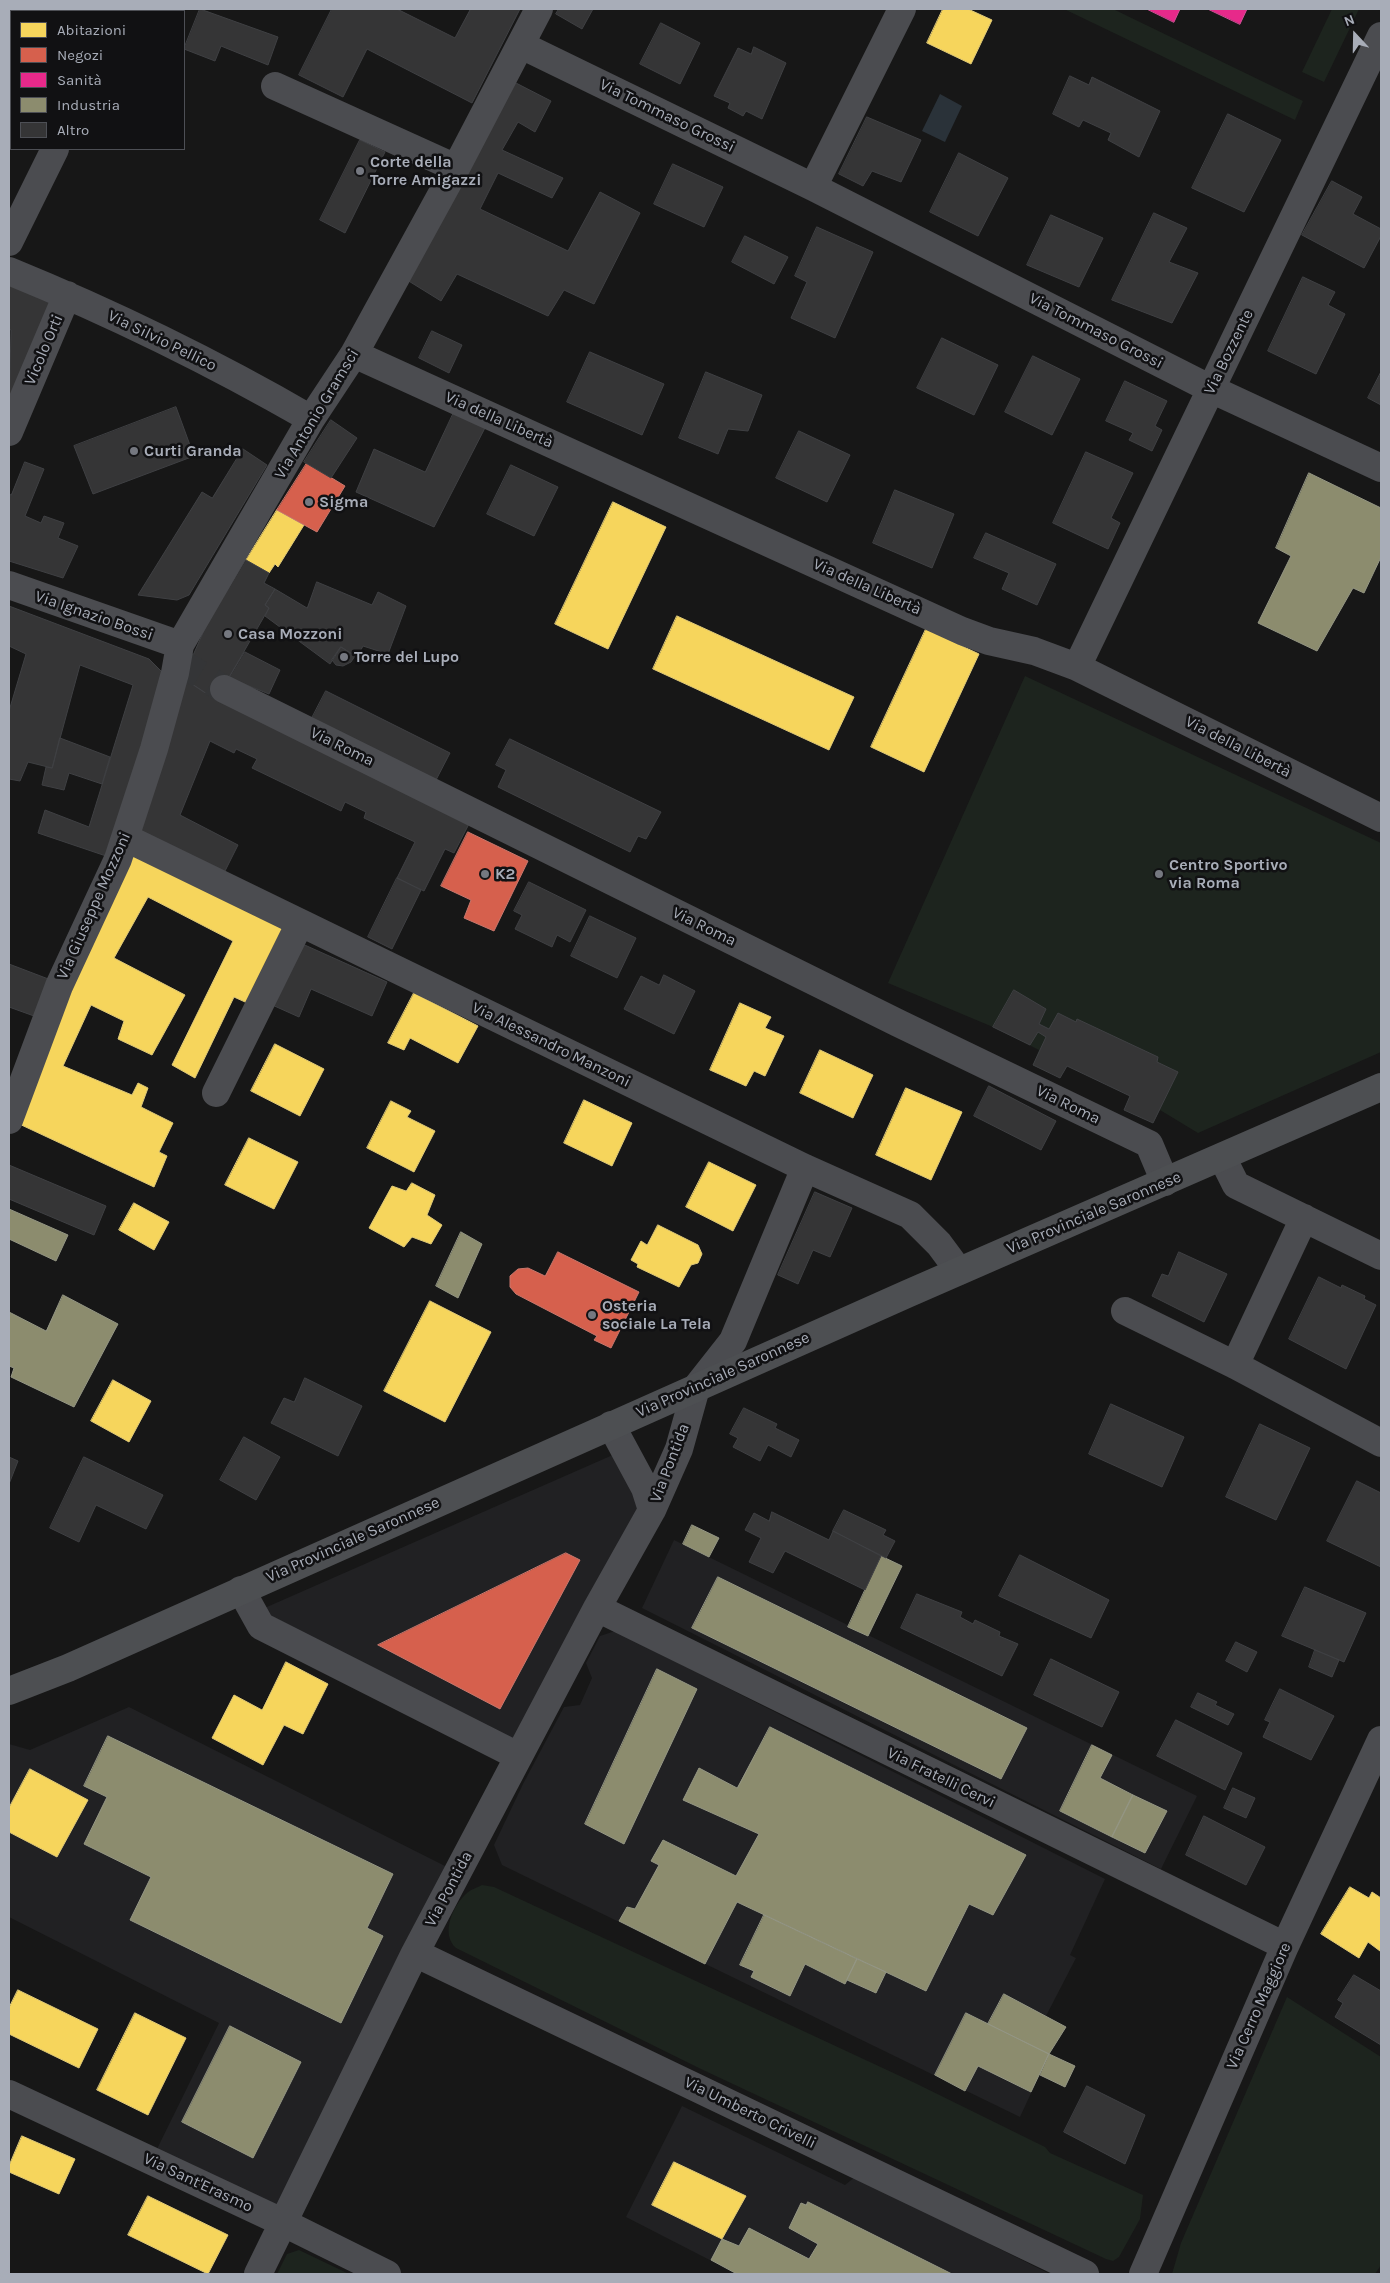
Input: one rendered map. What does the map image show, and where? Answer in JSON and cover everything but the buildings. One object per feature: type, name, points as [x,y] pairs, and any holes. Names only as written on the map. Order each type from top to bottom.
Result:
[{"type":"main road","name":"Via Provinciale Saronnese","points":[[9,1691],[68,1668],[959,1271],[1381,1087]]},
{"type":"main road","name":"Via Provinciale Saronnese","points":[[9,1699],[68,1668]]},
{"type":"street","name":"Via Antonio Gramsci","points":[[178,652],[311,419],[354,354],[456,168],[539,9]]},
{"type":"street","points":[[813,187],[902,9]]},
{"type":"street","name":"Via Bozzente","points":[[1077,667],[1381,36]]},
{"type":"street","name":"Via Tommaso Grossi","points":[[521,45],[813,187],[1211,389],[1381,468]]},
{"type":"street","points":[[275,86],[456,168]]},
{"type":"street","points":[[9,242],[54,150]]},
{"type":"street","name":"Via Silvio Pellico","points":[[9,271],[68,295],[245,381],[311,419]]},
{"type":"street","name":"Vicolo Orti","points":[[9,432],[68,295]]},
{"type":"street","name":"Via della Libertà","points":[[354,354],[962,630],[988,641],[1034,651],[1077,667],[1381,818]]},
{"type":"street","name":"Via Ignazio Bossi","points":[[9,585],[178,652]]},
{"type":"street","name":"Via Giuseppe Mozzoni","points":[[9,1120],[59,986],[118,860],[126,838],[154,748],[178,652]]},
{"type":"street","name":"Via Roma","points":[[224,689],[898,1023],[1149,1144],[1166,1182]]},
{"type":"street","name":"Via Alessandro Manzoni","points":[[126,838],[805,1168],[910,1215],[940,1244],[959,1271]]},
{"type":"street","points":[[216,1093],[300,923]]},
{"type":"street","points":[[1222,1157],[1236,1185],[1381,1256]]},
{"type":"street","points":[[696,1388],[733,1341],[805,1168]]},
{"type":"street","points":[[1235,1365],[1304,1218]]},
{"type":"street","points":[[1125,1311],[1235,1365],[1381,1443]]},
{"type":"street","name":"Via Pontida","points":[[258,2274],[415,1953],[597,1608],[652,1510],[679,1449],[696,1388]]},
{"type":"street","name":"Via Pontida","points":[[611,1425],[644,1488],[652,1510]]},
{"type":"street","points":[[241,1590],[261,1626],[518,1756]]},
{"type":"street","name":"Via Fratelli Cervi","points":[[597,1608],[1285,1946]]},
{"type":"street","name":"Via Cerro Maggiore","points":[[1143,2274],[1285,1946],[1381,1740]]},
{"type":"street","name":"Via Umberto Crivelli","points":[[415,1953],[1085,2274]]},
{"type":"street","name":"Via Sant'Erasmo","points":[[9,2094],[284,2223],[386,2274]]},
{"type":"shaded area","points":[[1064,9],[1113,9],[1303,101],[1295,120]]},
{"type":"shaded area","points":[[1332,9],[1359,9],[1324,82],[1302,72]]},
{"type":"shaded area","points":[[940,94],[962,106],[945,142],[922,131]]},
{"type":"shaded area","name":"Centro Sportivo via Roma","points":[[1025,676],[1381,843],[1381,1052],[1198,1133],[1160,1110],[1153,1123],[1124,1110],[1130,1096],[1067,1066],[1060,1078],[1033,1065],[1039,1050],[993,1027],[888,983]]},
{"type":"shaded area","points":[[615,1454],[647,1518],[515,1745],[260,1610]]},
{"type":"shaded area","points":[[674,1540],[1197,1796],[1161,1869],[642,1608]]},
{"type":"shaded area","points":[[615,1631],[1105,1879],[1070,1955],[1076,1958],[1046,2016],[1066,2027],[1049,2054],[1020,2117],[502,1865],[494,1845],[523,1784],[564,1707],[580,1705],[592,1678],[586,1663],[600,1636]]},
{"type":"shaded area","points":[[129,1707],[449,1868],[281,2213],[155,2153],[219,2023],[9,1917],[9,1744],[30,1750]]},
{"type":"shaded area","points":[[482,1885],[494,1887],[915,2083],[1045,2147],[1050,2153],[1143,2195],[1140,2219],[1119,2257],[1113,2261],[1106,2259],[701,2069],[456,1948],[451,1942],[449,1935],[450,1920],[453,1912],[470,1890]]},
{"type":"shaded area","points":[[1287,1997],[1381,2057],[1381,2265],[1375,2274],[1172,2274],[1181,2243]]},
{"type":"shaded area","points":[[682,2106],[845,2185],[855,2177],[1050,2274],[737,2274],[626,2217]]},
{"type":"shaded area","points":[[299,2250],[349,2274],[277,2274],[287,2254]]},
{"type":"tunnel","points":[[176,660],[224,689]]},
{"type":"place","name":"Corte della Torre Amigazzi","points":[[360,171]]},
{"type":"place","name":"Curti Granda","points":[[134,451]]},
{"type":"place","name":"Sigma","points":[[309,502]]},
{"type":"place","name":"Casa Mozzoni","points":[[228,634]]},
{"type":"place","name":"Torre del Lupo","points":[[344,657]]},
{"type":"place","name":"K2","points":[[485,874]]},
{"type":"place","name":"Centro Sportivo via Roma","points":[[1159,874]]},
{"type":"place","name":"Osteria sociale La Tela","points":[[592,1315]]}]
